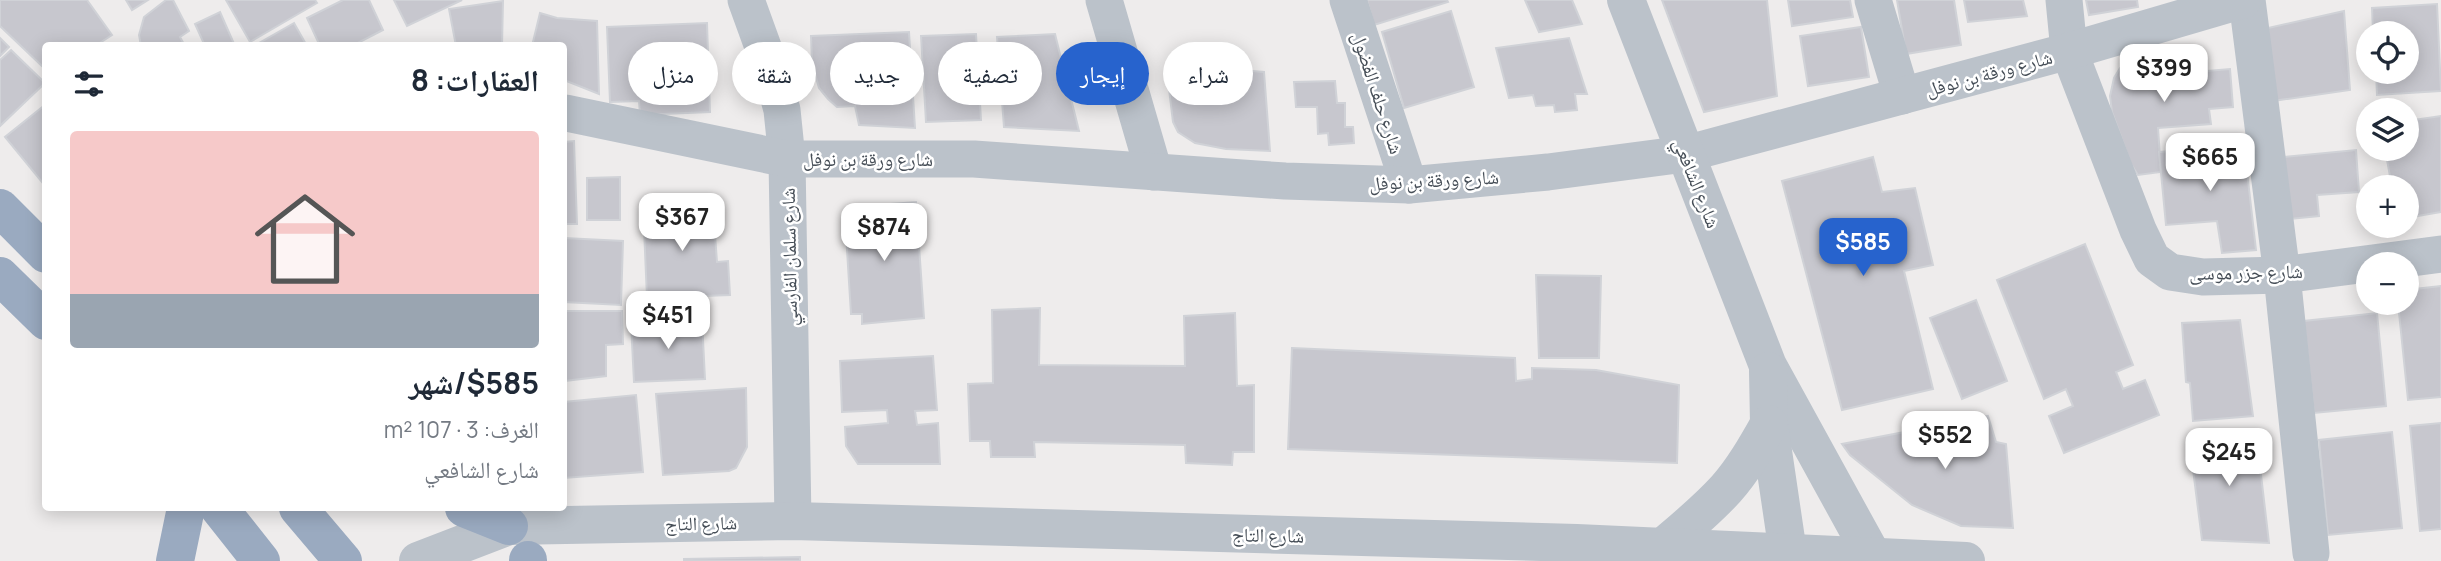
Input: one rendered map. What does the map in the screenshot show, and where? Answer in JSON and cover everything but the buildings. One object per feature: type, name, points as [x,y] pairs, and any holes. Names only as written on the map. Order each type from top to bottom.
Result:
[{"type":"highway","points":[[0,208],[42,250]]},
{"type":"highway","points":[[0,276],[42,317]]},
{"type":"highway","points":[[175,561],[185,511]]},
{"type":"highway","points":[[221,511],[261,561]]},
{"type":"highway","points":[[301,511],[343,561]]},
{"type":"highway","points":[[472,511],[509,526]]},
{"type":"street","name":"شارع سلمان الفارسي","points":[[746,0],[771,69],[782,110],[788,159],[793,521]]},
{"type":"street","points":[[1104,0],[1154,172]]},
{"type":"street","name":"شارع حلف الفضول","points":[[1348,0],[1409,185]]},
{"type":"street","name":"شارع الشافعي","points":[[1626,0],[1768,366],[1873,556]]},
{"type":"street","points":[[1873,0],[1902,96]]},
{"type":"street","name":"شارع جزر موسى","points":[[2064,0],[2069,51],[2138,230],[2152,259],[2170,272],[2203,276],[2282,275],[2441,254]]},
{"type":"street","name":"شارع ورقة بن نوفل","points":[[567,113],[788,159],[974,159],[1285,181],[1409,185],[1548,172],[1685,154],[2069,51],[2245,0]]},
{"type":"street","points":[[2245,0],[2282,275],[2312,558]]},
{"type":"street","name":"شارع الشافعي","points":[[1768,366],[1769,424],[1788,553]]},
{"type":"street","points":[[1664,546],[1727,488],[1747,462],[1769,424]]},
{"type":"street","name":"شارع التاج","points":[[418,561],[509,526],[793,521],[1460,550],[1664,546],[1966,561]]},
{"type":"street","points":[[527,561],[570,525]]}]
